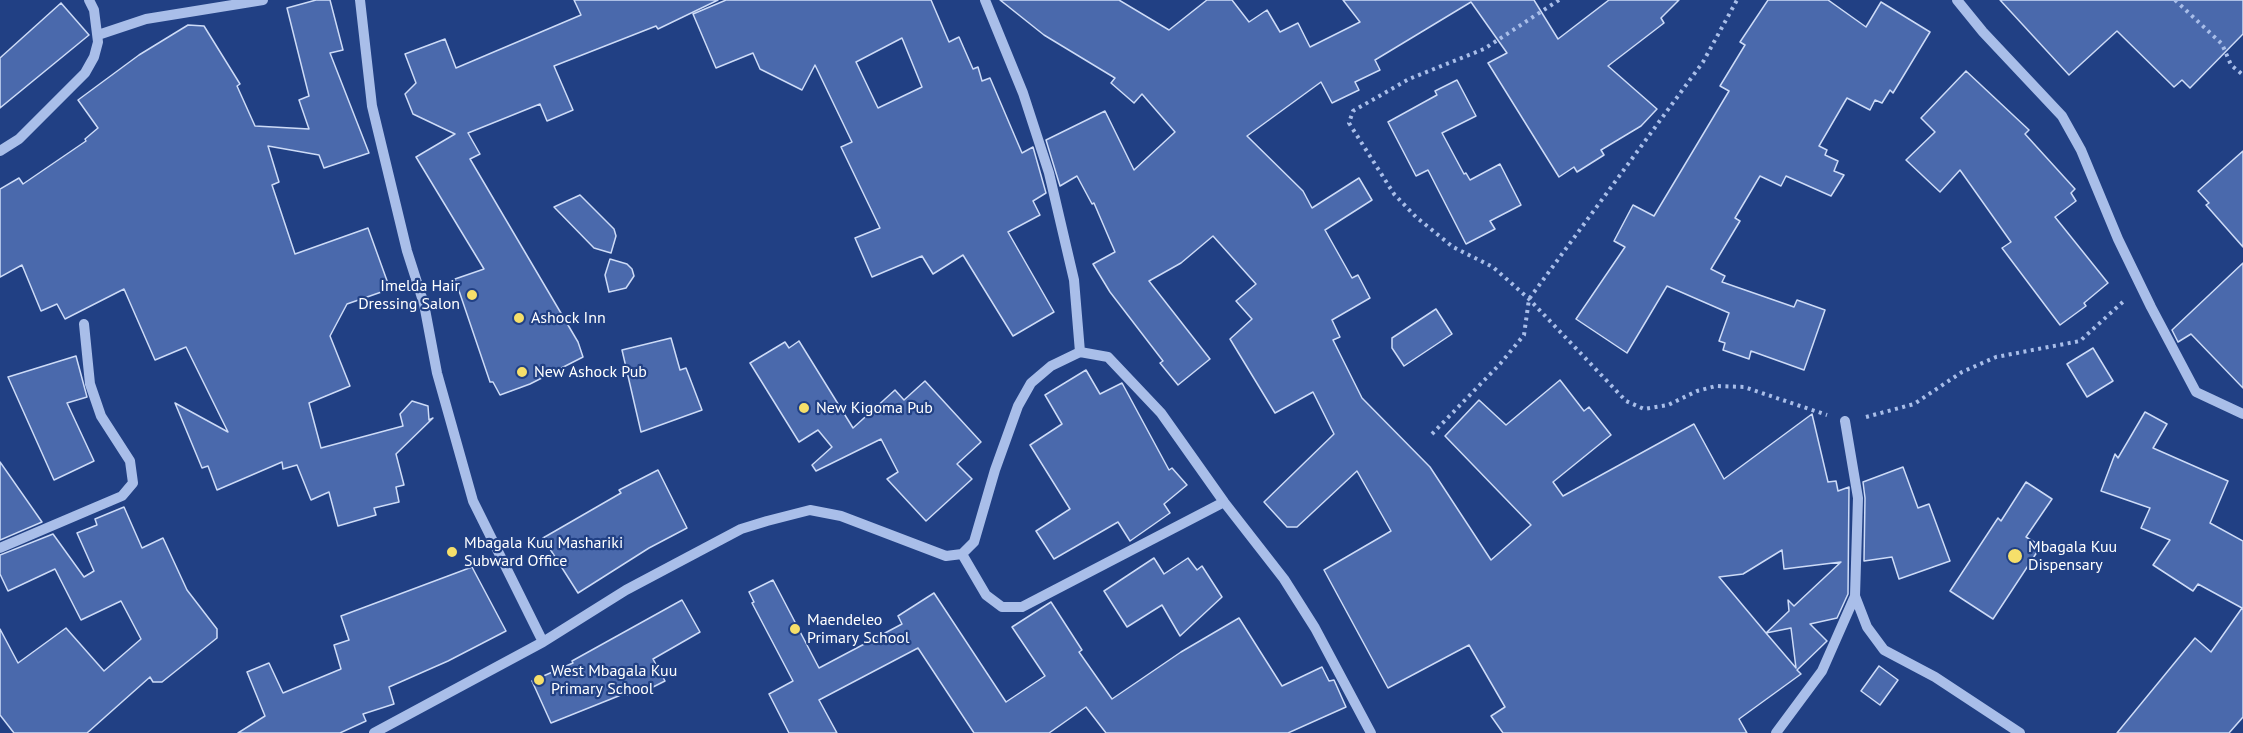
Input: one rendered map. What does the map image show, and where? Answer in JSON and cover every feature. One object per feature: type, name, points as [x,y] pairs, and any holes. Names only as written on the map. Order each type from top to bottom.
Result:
[{"type":"street","points":[[0,151],[19,139],[85,73],[94,57],[98,35],[94,10],[89,0]]},
{"type":"street","points":[[98,35],[146,19],[263,0]]},
{"type":"street","points":[[360,0],[372,106],[406,251],[424,304],[437,373],[473,501],[543,642]]},
{"type":"street","points":[[985,0],[1023,93],[1049,173],[1074,280],[1080,352]]},
{"type":"street","points":[[1958,0],[1983,32],[2062,116],[2081,150],[2118,239],[2196,392],[2243,414]]},
{"type":"street","points":[[0,548],[122,496],[133,483],[130,461],[101,416],[90,384],[84,324]]},
{"type":"street","points":[[374,733],[543,642],[626,590],[741,529],[810,510],[841,516],[946,556],[962,554],[974,542],[994,470],[1018,406],[1031,383],[1051,366],[1080,352],[1108,357],[1161,413],[1224,502],[1284,579],[1315,628],[1371,733]]},
{"type":"street","points":[[1776,733],[1822,671],[1855,596],[1858,498],[1845,422]]},
{"type":"street","points":[[962,554],[986,595],[1002,607],[1022,607],[1224,502]]},
{"type":"street","points":[[1855,596],[1867,627],[1884,650],[1935,677],[2020,733]]},
{"type":"path","points":[[1559,0],[1484,49],[1409,79],[1353,111],[1349,119],[1394,194],[1416,217],[1453,247],[1493,267],[1529,298],[1626,401],[1644,409],[1668,405],[1697,391],[1716,386],[1744,387],[1845,422],[1914,404],[1962,372],[1996,357],[2080,341],[2142,284]]},
{"type":"path","points":[[1432,434],[1500,364],[1524,335],[1529,298],[1703,62],[1737,0]]},
{"type":"path","points":[[2175,0],[2222,44],[2230,64],[2243,75]]},
{"type":"building","points":[[316,0],[330,0],[343,50],[330,53],[369,153],[324,168],[319,155],[268,146],[279,182],[272,185],[295,254],[368,228],[390,289],[347,304],[330,336],[350,386],[309,403],[321,448],[403,426],[400,414],[412,401],[428,406],[429,420],[433,418],[396,454],[404,485],[396,487],[399,502],[374,508],[376,515],[338,526],[329,492],[311,500],[297,465],[283,469],[282,462],[217,490],[208,466],[202,468],[175,403],[228,432],[186,347],[155,360],[124,289],[65,319],[57,304],[41,311],[22,265],[0,277],[0,189],[19,178],[23,184],[86,141],[85,139],[98,128],[78,100],[139,55],[188,25],[204,26],[240,84],[237,86],[255,126],[309,129],[299,100],[309,96],[287,8]]},
{"type":"building","points":[[574,0],[718,0],[658,29],[656,26],[554,66],[573,110],[547,121],[540,104],[468,133],[480,154],[470,159],[578,342],[583,357],[530,384],[500,395],[493,382],[490,382],[455,279],[484,269],[416,157],[455,134],[413,114],[405,94],[416,83],[405,54],[445,39],[456,68],[581,15]]},
{"type":"building","points":[[726,0],[931,0],[949,42],[959,37],[973,69],[978,67],[982,81],[990,78],[1022,153],[1033,147],[1046,193],[1033,201],[1040,215],[1008,232],[1054,312],[1013,336],[963,255],[933,274],[922,256],[872,277],[855,238],[880,228],[841,147],[852,142],[815,65],[802,90],[760,69],[753,53],[716,68],[693,14]],"holes":[[[902,38],[922,87],[878,108],[856,62]]]},
{"type":"building","points":[[1000,0],[1119,0],[1169,30],[1207,0],[1232,0],[1249,22],[1267,10],[1280,32],[1298,23],[1310,47],[1360,22],[1343,0],[1534,0],[1558,39],[1609,0],[1679,0],[1661,18],[1664,23],[1608,66],[1657,109],[1641,126],[1601,150],[1604,155],[1577,172],[1574,167],[1559,177],[1488,63],[1507,53],[1471,2],[1375,60],[1380,70],[1355,82],[1359,90],[1332,103],[1321,82],[1247,136],[1303,191],[1312,208],[1359,178],[1372,200],[1325,230],[1352,278],[1358,275],[1370,298],[1332,320],[1340,337],[1333,340],[1362,398],[1430,467],[1491,560],[1531,525],[1445,436],[1479,400],[1506,425],[1560,380],[1584,411],[1589,407],[1611,435],[1553,482],[1563,496],[1694,424],[1724,479],[1812,414],[1828,482],[1836,481],[1838,491],[1849,487],[1848,594],[1837,618],[1810,624],[1827,641],[1797,670],[1801,674],[1739,719],[1747,733],[1503,733],[1491,716],[1505,707],[1469,645],[1388,688],[1324,570],[1391,531],[1357,471],[1297,527],[1287,527],[1264,502],[1334,434],[1313,392],[1275,413],[1230,339],[1252,319],[1236,301],[1256,284],[1213,236],[1181,263],[1149,281],[1210,359],[1178,385],[1160,363],[1163,361],[1110,292],[1093,264],[1115,252],[1094,203],[1092,204],[1077,176],[1060,186],[1046,140],[1105,111],[1134,170],[1175,132],[1142,94],[1134,103],[1111,83],[1115,78],[1044,35]],"holes":[[[1782,550],[1784,569],[1841,562],[1794,606],[1788,600],[1789,611],[1766,633],[1719,577],[1743,574]],[[1791,628],[1796,668],[1766,633]]]},
{"type":"building","points":[[1768,0],[1828,0],[1866,27],[1881,2],[1930,32],[1893,93],[1890,90],[1882,103],[1875,100],[1870,110],[1847,98],[1819,146],[1827,150],[1825,155],[1838,161],[1834,171],[1844,175],[1831,196],[1786,176],[1781,186],[1760,176],[1735,218],[1740,221],[1711,269],[1725,276],[1722,282],[1794,307],[1797,300],[1825,310],[1804,370],[1751,351],[1749,359],[1723,350],[1725,343],[1719,341],[1729,313],[1667,286],[1627,353],[1576,319],[1625,247],[1614,241],[1633,205],[1654,216],[1729,91],[1720,86],[1745,45],[1740,42]]},
{"type":"building","points":[[2000,0],[2243,0],[2243,34],[2190,88],[2182,80],[2174,87],[2117,31],[2069,75]]},
{"type":"building","points":[[61,3],[89,35],[0,108],[0,58]]},
{"type":"building","points":[[1966,71],[2029,130],[2025,134],[2075,189],[2071,193],[2076,201],[2055,217],[2108,283],[2084,303],[2086,306],[2060,325],[2002,248],[2011,242],[1960,170],[1940,192],[1906,160],[1935,132],[1921,118]]},
{"type":"building","points":[[1457,80],[1476,116],[1442,133],[1464,174],[1466,173],[1470,180],[1500,164],[1521,205],[1490,221],[1495,229],[1466,244],[1428,170],[1416,176],[1388,122],[1437,95],[1435,91]]},
{"type":"building","points":[[2243,151],[2243,247],[2206,205],[2209,203],[2198,191]]},
{"type":"building","points":[[580,195],[614,229],[616,236],[611,253],[594,248],[554,207]]},
{"type":"building","points":[[610,259],[627,264],[632,269],[634,276],[626,288],[609,292],[605,275]]},
{"type":"building","points":[[2243,263],[2243,388],[2191,334],[2178,342],[2172,330]]},
{"type":"building","points":[[1436,309],[1452,334],[1404,366],[1392,348],[1392,338]]},
{"type":"building","points":[[671,338],[680,370],[686,368],[702,410],[641,432],[622,350]]},
{"type":"building","points":[[799,341],[853,428],[895,390],[904,400],[925,381],[981,442],[957,464],[972,479],[926,521],[887,479],[898,472],[881,439],[816,471],[812,465],[832,447],[818,430],[799,442],[750,363],[785,342],[789,348]]},
{"type":"building","points":[[2093,348],[2113,381],[2087,397],[2067,364]]},
{"type":"building","points":[[76,356],[87,397],[67,403],[94,461],[54,480],[8,377]]},
{"type":"building","points":[[1086,370],[1100,394],[1122,383],[1169,470],[1172,468],[1187,485],[1164,504],[1170,513],[1130,541],[1118,522],[1054,559],[1036,531],[1070,509],[1030,445],[1062,424],[1045,395]]},
{"type":"building","points":[[2145,412],[2167,424],[2153,448],[2228,481],[2210,523],[2243,541],[2243,717],[2229,733],[2117,733],[2195,638],[2211,652],[2242,608],[2198,584],[2193,591],[2153,565],[2170,540],[2141,528],[2150,508],[2101,491],[2115,454],[2118,458]]},
{"type":"building","points":[[0,462],[42,522],[0,540]]},
{"type":"building","points":[[1903,467],[1918,508],[1929,504],[1950,561],[1899,579],[1892,557],[1864,561],[1863,482]]},
{"type":"building","points":[[658,470],[687,528],[649,548],[578,593],[543,538],[621,493],[619,490]]},
{"type":"building","points":[[2026,482],[2052,499],[2026,537],[2041,546],[1993,619],[1950,591],[1998,518],[2001,521]]},
{"type":"building","points":[[124,507],[142,548],[163,538],[187,590],[217,629],[217,638],[162,682],[153,682],[150,677],[87,733],[14,733],[0,715],[0,629],[18,663],[66,628],[104,671],[141,639],[121,601],[81,620],[55,569],[8,591],[0,574],[0,555],[53,534],[84,577],[94,571],[77,533],[97,525],[95,519]]},
{"type":"building","points":[[1154,558],[1164,574],[1188,558],[1197,570],[1202,566],[1222,597],[1180,636],[1162,605],[1127,627],[1104,591]]},
{"type":"building","points":[[472,567],[506,631],[448,661],[389,687],[394,704],[363,714],[366,721],[340,733],[238,733],[265,716],[247,672],[269,663],[283,693],[341,669],[334,645],[349,640],[341,616]]},
{"type":"building","points":[[773,580],[819,668],[902,624],[898,616],[934,593],[1006,702],[1045,676],[1012,627],[1051,602],[1082,650],[1079,652],[1112,699],[1181,652],[1239,618],[1282,686],[1322,667],[1329,681],[1334,680],[1346,707],[1288,733],[1106,733],[1086,707],[1049,733],[974,733],[918,648],[819,700],[837,733],[789,733],[769,694],[793,681],[752,603],[754,602],[749,592]]},
{"type":"building","points":[[682,600],[700,632],[653,659],[665,681],[637,695],[635,691],[627,695],[626,693],[551,723],[532,681],[573,663],[572,661]]},
{"type":"building","points":[[1879,666],[1898,680],[1880,705],[1861,691]]},
{"type":"place","name":"Imelda Hair Dressing Salon","points":[[472,295]]},
{"type":"place","name":"Ashock Inn","points":[[519,318]]},
{"type":"place","name":"New Ashock Pub","points":[[522,372]]},
{"type":"place","name":"New Kigoma Pub","points":[[804,408]]},
{"type":"place","name":"Mbagala Kuu Mashariki Subward Office","points":[[452,552]]},
{"type":"place","name":"Mbagala Kuu Dispensary","points":[[2015,556]]},
{"type":"place","name":"Maendeleo Primary School","points":[[795,629]]},
{"type":"place","name":"West Mbagala Kuu Primary School","points":[[539,680]]}]
